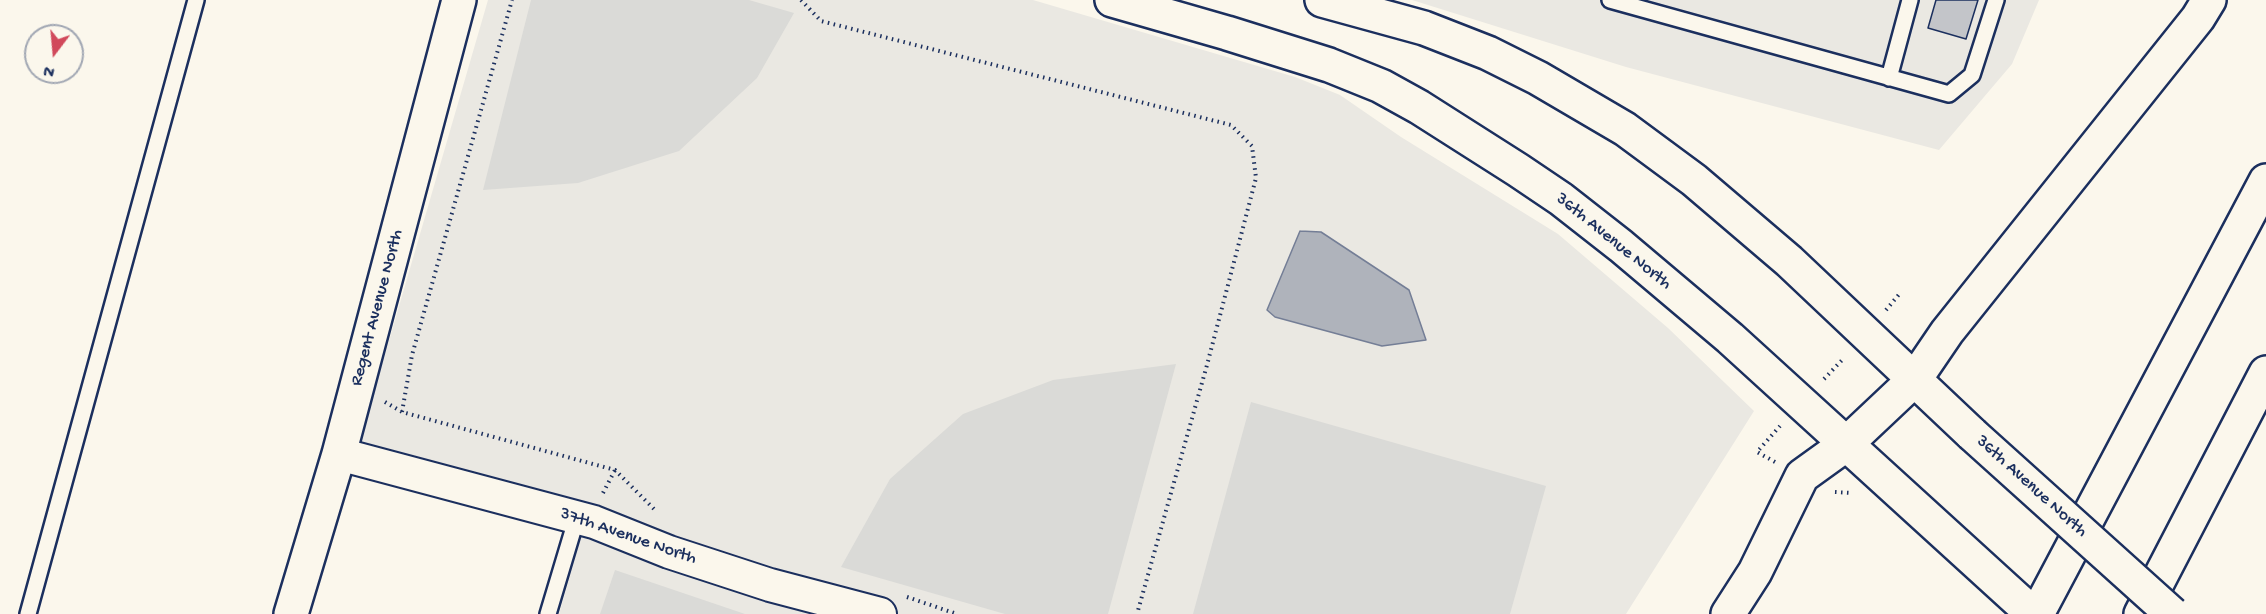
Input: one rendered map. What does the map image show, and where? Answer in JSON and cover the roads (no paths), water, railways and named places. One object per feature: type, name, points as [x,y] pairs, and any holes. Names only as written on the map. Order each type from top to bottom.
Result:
[{"type":"main road","name":"Regent Avenue North","points":[[291,614],[339,454],[459,0]]},
{"type":"main road","name":"36th Avenue North","points":[[1112,0],[1329,65],[1380,86],[1419,107],[1561,199],[1622,246],[1730,338],[1845,445],[2035,614]]},
{"type":"main road","name":"36th Avenue North","points":[[1322,0],[1424,28],[1488,54],[1538,78],[1625,129],[1694,180],[1789,261],[1972,434],[2172,614]]},
{"type":"main road","points":[[1728,614],[1755,572],[1802,476],[1845,445],[1915,379],[1947,332],[2198,18],[2209,0]]},
{"type":"main road","points":[[2035,614],[2266,181]]},
{"type":"main road","points":[[2141,614],[2266,373]]},
{"type":"street","name":"37th Avenue North","points":[[339,454],[588,509],[613,528],[669,552],[770,585],[891,605]]},
{"type":"lane","points":[[28,614],[196,0]]},
{"type":"lane","points":[[1610,0],[1949,94],[1972,75],[1996,0]]},
{"type":"lane","points":[[1889,78],[1910,0]]},
{"type":"lane","points":[[548,614],[588,509]]}]
